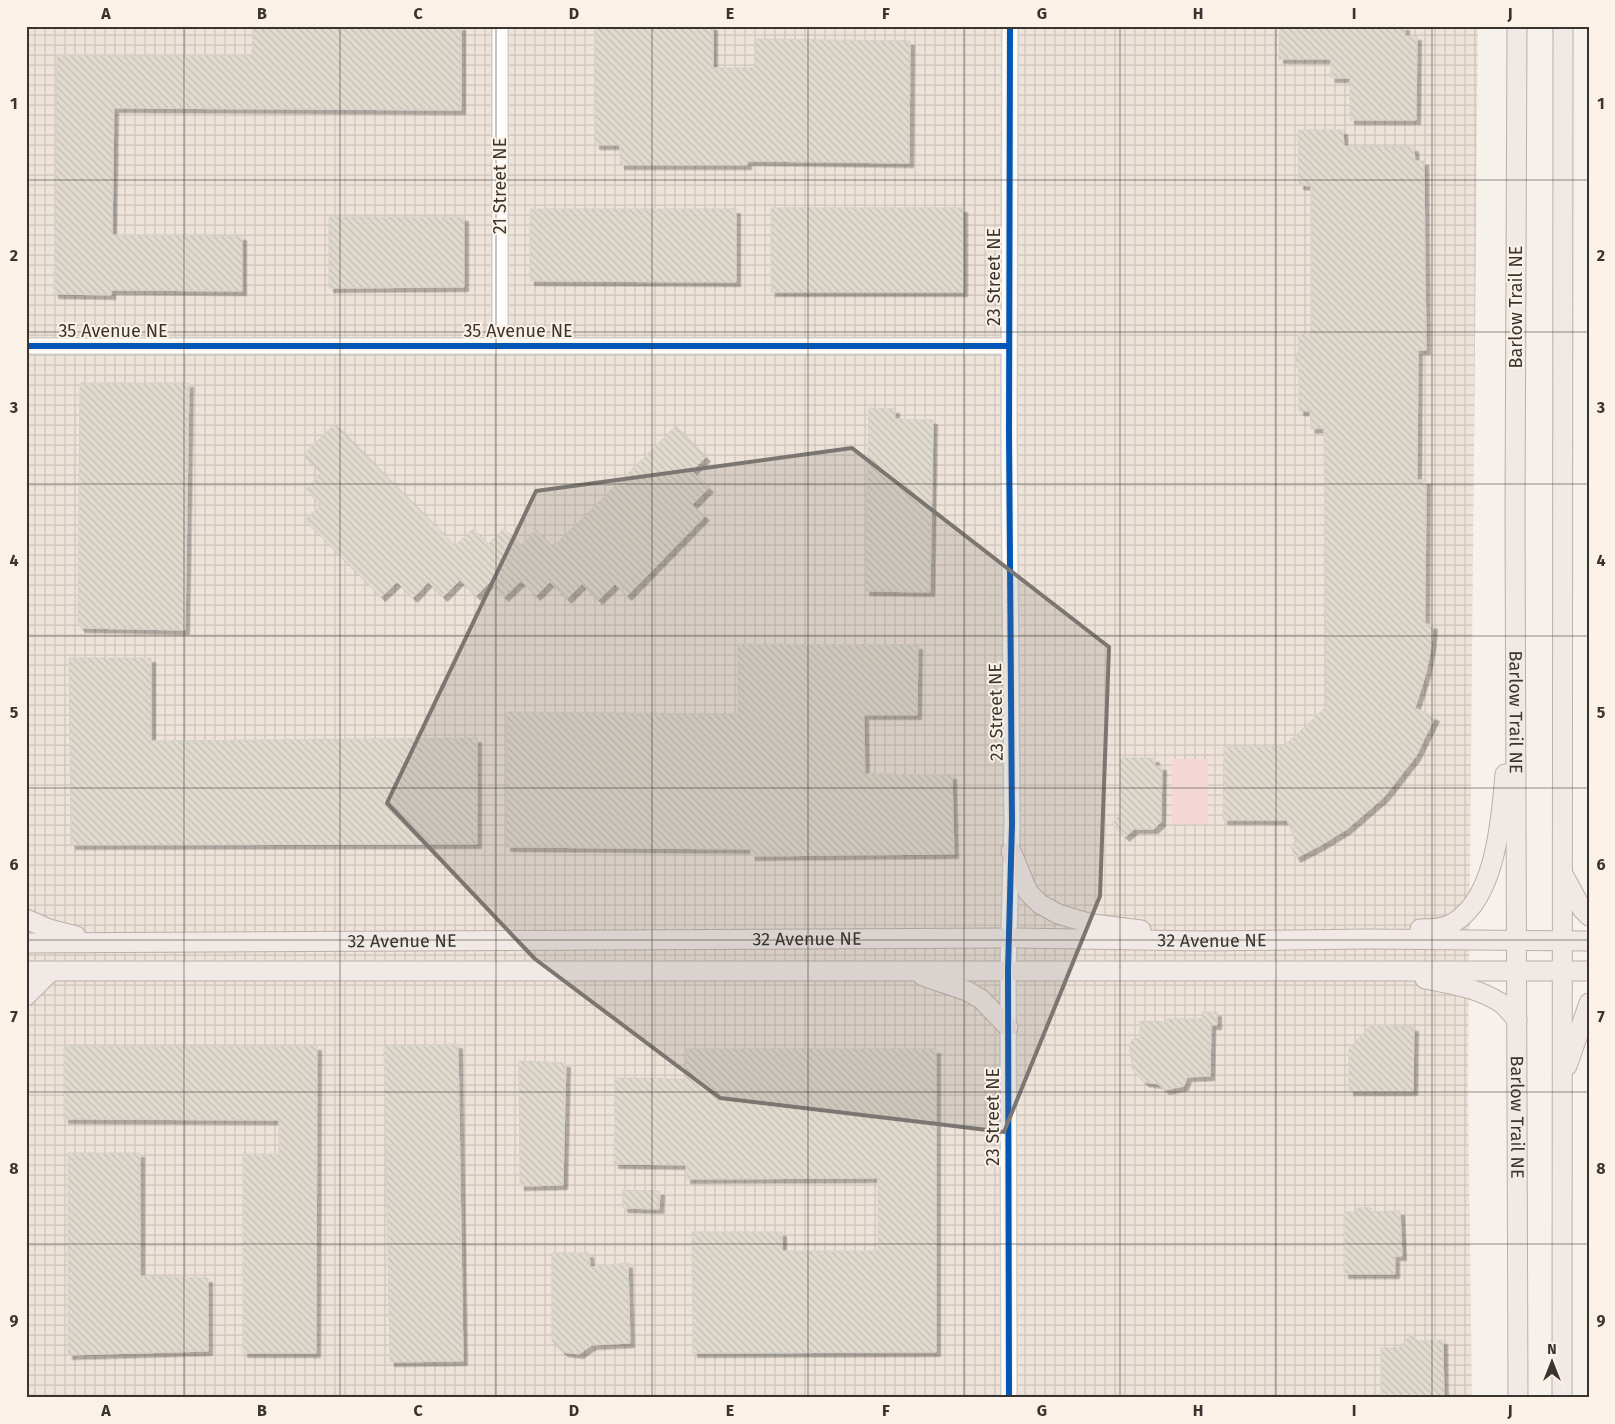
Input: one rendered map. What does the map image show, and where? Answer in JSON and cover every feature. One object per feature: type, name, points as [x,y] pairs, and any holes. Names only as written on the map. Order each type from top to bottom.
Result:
[{"type":"main road","name":"Barlow Trail NE","points":[[1518,26],[1516,673],[1518,1398]]},
{"type":"main road","points":[[1562,1398],[1563,26]]},
{"type":"main road","points":[[1369,939],[1393,930],[1436,929],[1446,926],[1458,920],[1478,896],[1487,878],[1500,826],[1516,673]]},
{"type":"main road","points":[[1011,851],[1028,892],[1040,904],[1058,914],[1092,924],[1133,928],[1203,941]]},
{"type":"main road","points":[[1562,872],[1582,909],[1589,916]]},
{"type":"main road","points":[[26,919],[49,929],[99,942]]},
{"type":"main road","name":"32 Avenue NE","points":[[26,943],[1009,938],[1203,941],[1369,939],[1589,941]]},
{"type":"main road","points":[[908,970],[967,991],[981,999],[1008,1027]]},
{"type":"main road","points":[[1377,970],[1469,988],[1502,1004],[1517,1020]]},
{"type":"main road","name":"32 Avenue NE","points":[[26,971],[1589,971]]},
{"type":"main road","points":[[26,996],[50,972]]},
{"type":"main road","points":[[1562,1079],[1589,1003]]},
{"type":"street","name":"21 Street NE","points":[[500,26],[500,346]]},
{"type":"street","name":"23 Street NE","points":[[1009,1398],[1008,970],[1012,816],[1009,346],[1010,26]]},
{"type":"street","name":"35 Avenue NE","points":[[26,346],[1009,346]]},
{"type":"highlighted area","points":[[852,448],[1109,647],[1100,896],[1004,1132],[720,1098],[535,959],[387,803],[536,491]]},
{"type":"shaded area","points":[[26,26],[1478,26],[1468,1086],[1472,1398],[26,1398]]},
{"type":"shaded area","points":[[1172,759],[1208,759],[1208,824],[1172,824]]},
{"type":"building","points":[[253,26],[461,26],[461,110],[114,108],[112,235],[242,236],[242,291],[111,290],[111,295],[54,294],[57,55],[252,55]]},
{"type":"building","points":[[595,26],[713,26],[713,68],[755,68],[755,39],[910,41],[909,163],[747,161],[747,165],[620,165],[620,145],[595,145]]},
{"type":"building","points":[[1280,26],[1405,26],[1405,36],[1417,36],[1416,120],[1350,120],[1350,78],[1331,78],[1331,59],[1279,59]]},
{"type":"building","points":[[1298,130],[1343,130],[1344,146],[1414,147],[1415,161],[1424,161],[1426,350],[1418,350],[1417,480],[1426,480],[1425,624],[1433,625],[1426,673],[1415,708],[1435,717],[1416,756],[1384,797],[1347,829],[1296,858],[1290,845],[1296,842],[1287,820],[1223,820],[1224,747],[1283,747],[1326,707],[1324,428],[1311,429],[1310,411],[1299,411],[1299,367],[1294,367],[1299,348],[1298,334],[1311,334],[1311,186],[1299,185]]},
{"type":"building","points":[[771,208],[963,208],[963,292],[771,292]]},
{"type":"building","points":[[530,209],[736,209],[736,282],[530,281]]},
{"type":"building","points":[[329,217],[464,217],[464,287],[329,288]]},
{"type":"building","points":[[80,383],[189,383],[185,630],[81,628],[78,624]]},
{"type":"building","points":[[869,408],[895,409],[895,419],[933,420],[930,592],[865,591]]},
{"type":"building","points":[[335,424],[455,546],[473,529],[488,544],[504,529],[521,546],[536,530],[553,547],[676,426],[706,457],[692,471],[709,488],[692,505],[705,516],[627,596],[615,584],[598,600],[582,584],[567,599],[550,582],[536,596],[521,581],[504,597],[490,582],[476,596],[460,580],[443,597],[428,582],[413,598],[397,582],[381,597],[305,520],[321,505],[306,489],[321,473],[303,455]]},
{"type":"building","points":[[738,644],[918,645],[917,715],[864,715],[865,774],[952,775],[954,854],[751,856],[751,849],[506,847],[507,712],[738,714]]},
{"type":"building","points":[[69,658],[151,658],[151,741],[477,738],[477,844],[71,845]]},
{"type":"building","points":[[1120,758],[1155,758],[1155,766],[1162,766],[1161,822],[1154,829],[1134,829],[1125,837],[1112,823],[1120,815]]},
{"type":"building","points":[[1202,1012],[1217,1012],[1217,1025],[1211,1025],[1210,1076],[1187,1077],[1184,1086],[1165,1090],[1158,1084],[1144,1082],[1132,1069],[1129,1046],[1132,1040],[1140,1038],[1140,1021],[1167,1022],[1167,1019],[1202,1019]]},
{"type":"building","points":[[1371,1025],[1414,1027],[1413,1091],[1349,1091],[1349,1049]]},
{"type":"building","points":[[458,1044],[463,1361],[390,1362],[384,1046]]},
{"type":"building","points":[[64,1046],[317,1046],[316,1353],[243,1353],[243,1154],[279,1154],[279,1120],[64,1119]]},
{"type":"building","points":[[686,1049],[936,1049],[936,1352],[693,1353],[692,1232],[782,1232],[782,1251],[878,1251],[878,1178],[686,1179],[686,1165],[614,1164],[615,1078],[686,1079]]},
{"type":"building","points":[[519,1061],[566,1063],[563,1185],[520,1186]]},
{"type":"building","points":[[68,1153],[140,1153],[140,1276],[208,1278],[208,1351],[68,1355]]},
{"type":"building","points":[[623,1190],[660,1191],[659,1209],[623,1208]]},
{"type":"building","points":[[1357,1208],[1371,1208],[1371,1212],[1400,1211],[1402,1256],[1395,1256],[1395,1274],[1344,1274],[1344,1212],[1357,1212]]},
{"type":"building","points":[[552,1253],[589,1253],[590,1267],[628,1263],[630,1343],[592,1345],[579,1354],[563,1352],[552,1341]]},
{"type":"building","points":[[1411,1335],[1418,1341],[1443,1340],[1444,1398],[1381,1396],[1381,1348],[1399,1348]]},
{"type":"cycle path","points":[[1009,1398],[1008,970],[1012,824],[1009,433],[1010,26]]},
{"type":"cycle path","points":[[26,346],[1009,346]]}]
